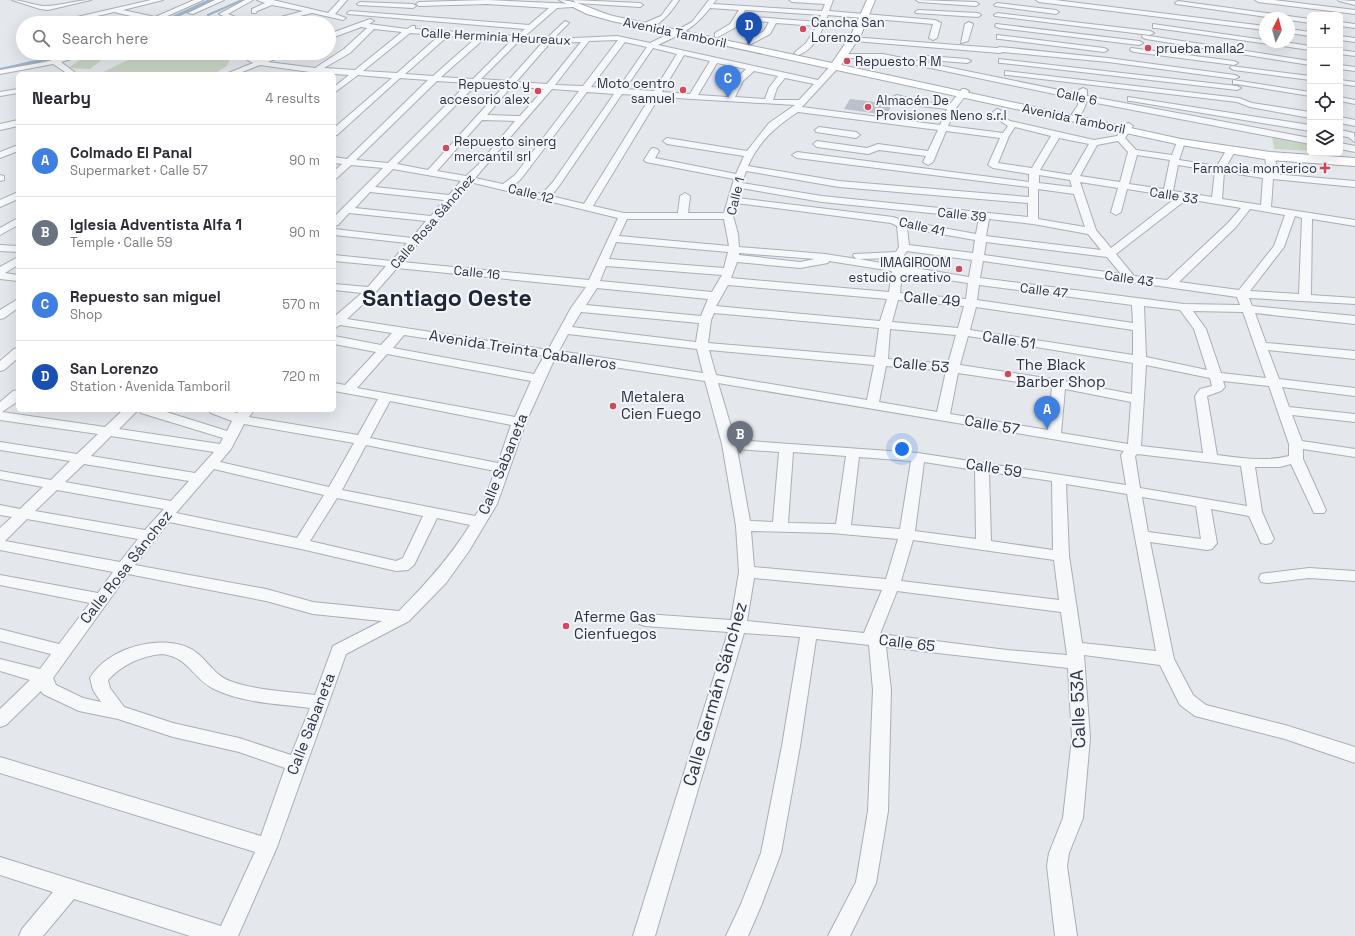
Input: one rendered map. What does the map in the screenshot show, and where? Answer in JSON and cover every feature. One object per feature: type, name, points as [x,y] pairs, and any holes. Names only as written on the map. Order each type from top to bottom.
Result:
[{"type":"main road","name":"Avenida Tamboril","points":[[563,0],[575,2],[600,13],[648,24],[839,62]]},
{"type":"main road","points":[[839,62],[855,36],[868,8]]},
{"type":"main road","name":"Avenida Tamboril","points":[[681,31],[718,35],[751,42],[1181,142],[1230,151],[1270,156],[1355,162]]},
{"type":"main road","name":"Avenida Tamboril","points":[[961,91],[1076,114],[1125,130],[1246,149],[1355,158]]},
{"type":"street","points":[[15,0],[42,8],[128,0]]},
{"type":"street","points":[[49,0],[61,6]]},
{"type":"street","points":[[163,16],[200,0]]},
{"type":"street","points":[[187,15],[221,0]]},
{"type":"street","points":[[227,16],[222,14],[250,0]]},
{"type":"street","points":[[260,0],[276,1],[334,16]]},
{"type":"street","points":[[330,15],[344,0]]},
{"type":"street","points":[[336,34],[429,0]]},
{"type":"street","points":[[648,24],[663,17],[676,0]]},
{"type":"street","points":[[792,0],[829,1],[816,34],[809,45],[798,53]]},
{"type":"street","points":[[920,0],[976,4]]},
{"type":"street","points":[[1040,0],[1259,27]]},
{"type":"street","points":[[1258,0],[1355,12]]},
{"type":"street","points":[[1341,0],[1353,2]]},
{"type":"street","points":[[269,16],[253,11],[276,1]]},
{"type":"street","points":[[343,18],[362,2],[395,2],[416,5],[490,2],[555,6],[575,2],[614,1],[640,4]]},
{"type":"street","points":[[600,13],[614,1]]},
{"type":"street","points":[[62,14],[94,2],[134,16],[162,3]]},
{"type":"street","points":[[297,7],[309,2]]},
{"type":"street","points":[[1066,13],[997,2],[1003,77],[1082,81],[1112,85],[1238,89],[1307,94]]},
{"type":"street","points":[[1125,62],[1128,50],[1148,35],[1155,24],[1180,2],[1307,21]]},
{"type":"street","points":[[85,16],[162,3]]},
{"type":"street","points":[[544,197],[556,184],[621,92],[652,45],[694,23],[711,3],[745,8],[825,13],[868,8],[898,11]]},
{"type":"street","points":[[336,221],[474,81],[517,39],[555,6]]},
{"type":"street","points":[[718,35],[729,29],[745,8]]},
{"type":"street","points":[[868,8],[936,23],[933,38]]},
{"type":"street","points":[[291,16],[311,11]]},
{"type":"street","points":[[913,12],[978,14]]},
{"type":"street","points":[[350,13],[531,27]]},
{"type":"street","points":[[997,15],[1148,35],[1238,52],[1307,63]]},
{"type":"street","points":[[336,16],[343,18],[352,28]]},
{"type":"street","points":[[336,89],[423,18]]},
{"type":"street","points":[[738,18],[821,24]]},
{"type":"street","points":[[751,42],[767,32],[773,21]]},
{"type":"street","points":[[431,172],[511,84],[556,30],[565,23]]},
{"type":"street","points":[[964,41],[969,24]]},
{"type":"street","points":[[1155,24],[1259,41]]},
{"type":"street","points":[[1343,24],[1355,26]]},
{"type":"street","name":"Calle Herminia Heureaux","points":[[361,25],[408,31],[548,41],[583,36],[620,39],[819,83]]},
{"type":"street","points":[[998,26],[1128,50],[1307,78]]},
{"type":"street","points":[[336,58],[347,51],[372,27]]},
{"type":"street","points":[[556,30],[567,31]]},
{"type":"street","points":[[1295,33],[1307,34]]},
{"type":"street","points":[[336,131],[446,34]]},
{"type":"street","points":[[336,174],[435,78],[482,36]]},
{"type":"street","name":"Calle Rosa Sánchez","points":[[336,322],[371,291],[522,119],[550,86],[583,36]]},
{"type":"street","points":[[855,36],[933,38],[1000,45],[1125,62],[1238,89],[1265,108],[1307,115]]},
{"type":"street","points":[[855,36],[1000,45],[1128,50]]},
{"type":"street","points":[[1343,38],[1355,40]]},
{"type":"street","points":[[506,187],[518,177],[586,89],[620,39]]},
{"type":"street","points":[[1295,46],[1307,48]]},
{"type":"street","points":[[588,207],[598,193],[655,94],[682,52]]},
{"type":"street","points":[[1238,52],[1234,66],[1238,89]]},
{"type":"street","points":[[1343,52],[1355,54]]},
{"type":"street","points":[[883,56],[967,61]]},
{"type":"street","name":"Calle 6","points":[[839,62],[883,56],[972,74],[1003,77],[1136,109],[1307,140]]},
{"type":"street","points":[[693,96],[715,59]]},
{"type":"street","points":[[1281,74],[1284,59]]},
{"type":"street","points":[[0,65],[23,60]]},
{"type":"street","points":[[0,72],[62,60]]},
{"type":"street","points":[[253,60],[259,63],[314,72],[356,72],[768,102],[799,106],[860,130]]},
{"type":"street","points":[[236,72],[266,60]]},
{"type":"street","points":[[275,60],[274,62],[284,67]]},
{"type":"street","points":[[314,72],[333,60]]},
{"type":"street","points":[[1108,60],[1112,85]]},
{"type":"street","points":[[274,72],[300,61]]},
{"type":"street","points":[[1002,61],[1109,72],[1238,89]]},
{"type":"street","points":[[55,62],[70,72]]},
{"type":"street","name":"Calle 1","points":[[712,378],[702,346],[707,314],[715,296],[727,277],[733,254],[728,216],[748,154],[772,125],[799,106],[839,62]]},
{"type":"street","points":[[246,72],[284,67]]},
{"type":"street","points":[[1343,67],[1355,69]]},
{"type":"street","points":[[730,99],[740,80],[752,68]]},
{"type":"street","points":[[768,102],[773,88],[783,74]]},
{"type":"street","points":[[925,170],[952,107],[972,74]]},
{"type":"street","points":[[1076,114],[1081,107],[1083,97],[1082,81]]},
{"type":"street","points":[[1343,82],[1355,84]]},
{"type":"street","points":[[10,83],[16,89]]},
{"type":"street","points":[[0,94],[16,91]]},
{"type":"street","points":[[896,97],[920,104],[952,107]]},
{"type":"street","points":[[1100,101],[1110,97],[1156,102],[1307,127]]},
{"type":"street","points":[[1343,100],[1355,102]]},
{"type":"street","points":[[909,125],[917,106],[920,104]]},
{"type":"street","points":[[998,112],[997,115],[1002,120],[1013,124],[1094,143],[1125,130],[1136,109]]},
{"type":"street","points":[[1343,109],[1355,111]]},
{"type":"street","points":[[481,117],[522,119]]},
{"type":"street","points":[[1343,121],[1355,123]]},
{"type":"street","points":[[0,126],[16,123]]},
{"type":"street","points":[[819,130],[860,130],[909,125],[1005,136],[1013,124]]},
{"type":"street","points":[[1116,212],[1122,186],[1133,152],[1125,130]]},
{"type":"street","points":[[1033,221],[1032,185],[1034,172],[1057,134]]},
{"type":"street","points":[[1343,134],[1351,135],[1355,139]]},
{"type":"street","name":"Calle 33","points":[[1005,136],[993,165],[1355,223]]},
{"type":"street","points":[[667,141],[748,154]]},
{"type":"street","points":[[1168,194],[1174,160],[1181,142]]},
{"type":"street","points":[[1094,143],[1074,178],[1077,191],[1091,231],[1129,277]]},
{"type":"street","points":[[816,144],[868,151],[878,147],[931,154]]},
{"type":"street","points":[[1343,147],[1355,149]]},
{"type":"street","points":[[0,156],[16,149]]},
{"type":"street","points":[[644,170],[654,151]]},
{"type":"street","points":[[1217,201],[1220,169],[1230,151]]},
{"type":"street","points":[[1133,152],[1220,169],[1268,176],[1355,184]]},
{"type":"street","points":[[797,155],[925,170],[1077,191]]},
{"type":"street","points":[[1266,209],[1268,176],[1271,165],[1270,156]]},
{"type":"street","name":"Calle 12","points":[[336,160],[390,166],[468,179],[624,216],[728,216]]},
{"type":"street","points":[[649,160],[740,177],[1032,200]]},
{"type":"street","name":"Calle 39","points":[[740,177],[822,199],[1033,221],[1091,231]]},
{"type":"street","points":[[367,189],[452,198]]},
{"type":"street","points":[[872,405],[881,362],[885,325],[894,296],[897,268],[901,251],[898,222],[893,206],[895,189]]},
{"type":"street","points":[[3,203],[16,196]]},
{"type":"street","points":[[683,216],[685,196]]},
{"type":"street","points":[[1110,254],[1186,196]]},
{"type":"street","name":"Calle 41","points":[[733,200],[898,222],[981,238],[1110,254]]},
{"type":"street","points":[[3,203],[16,204]]},
{"type":"street","points":[[1170,284],[1232,225],[1247,206]]},
{"type":"street","points":[[347,210],[433,219]]},
{"type":"street","points":[[1291,213],[1279,247],[1242,294],[1296,444],[1296,459],[1319,510]]},
{"type":"street","name":"Calle Sabaneta","points":[[226,936],[267,847],[296,764],[321,703],[339,650],[403,617],[440,579],[480,522],[490,504],[501,468],[538,379],[564,330],[593,284],[612,239],[624,216]]},
{"type":"street","points":[[1305,296],[1307,216]]},
{"type":"street","points":[[943,417],[953,368],[971,303],[984,217]]},
{"type":"street","points":[[0,232],[16,222]]},
{"type":"street","points":[[336,232],[414,241]]},
{"type":"street","points":[[612,239],[733,254],[800,265],[818,263],[829,258]]},
{"type":"street","points":[[0,248],[16,250]]},
{"type":"street","name":"Calle 43","points":[[829,258],[901,251],[979,258],[1129,277],[1242,294],[1305,296],[1355,301]]},
{"type":"street","name":"Calle 16","points":[[336,258],[715,296]]},
{"type":"street","name":"Calle 47","points":[[829,258],[974,281],[1138,302],[1247,309],[1355,320]]},
{"type":"street","points":[[0,272],[16,261]]},
{"type":"street","name":"Calle 49","points":[[602,262],[727,277],[809,290],[971,303],[1139,327]]},
{"type":"street","points":[[0,276],[16,278]]},
{"type":"street","points":[[336,287],[371,291]]},
{"type":"street","points":[[1138,302],[1140,360],[1138,399],[1134,449],[1128,454],[1141,536],[1166,659],[1186,700],[1201,711],[1285,732],[1355,755]]},
{"type":"street","points":[[0,316],[16,304]]},
{"type":"street","points":[[1184,306],[1200,329],[1219,387],[1217,390],[1205,392],[1201,396],[1211,459]]},
{"type":"street","name":"Calle 51","points":[[577,308],[885,325],[962,332],[1140,360],[1216,376],[1355,392]]},
{"type":"street","name":"Avenida Treinta Caballeros","points":[[336,323],[401,331],[550,355],[712,378]]},
{"type":"street","name":"Calle 53","points":[[564,330],[702,346],[953,368],[1059,384],[1138,399]]},
{"type":"street","points":[[349,389],[401,331]]},
{"type":"street","points":[[336,340],[384,351],[538,379]]},
{"type":"street","points":[[1260,346],[1355,355]]},
{"type":"street","points":[[0,367],[16,354]]},
{"type":"street","name":"Calle 57","points":[[712,378],[1134,449],[1247,463],[1280,463],[1296,459]]},
{"type":"street","name":"Calle Germán Sánchez","points":[[644,936],[738,627],[747,572],[743,526],[729,444],[712,378]]},
{"type":"street","points":[[1054,436],[1059,384]]},
{"type":"street","points":[[336,387],[519,422]]},
{"type":"street","points":[[0,409],[16,396]]},
{"type":"street","points":[[301,544],[333,493],[386,396]]},
{"type":"street","points":[[1283,410],[1355,418]]},
{"type":"street","points":[[0,537],[129,412]]},
{"type":"street","points":[[151,412],[227,443]]},
{"type":"street","points":[[230,412],[501,468]]},
{"type":"street","name":"Calle Rosa Sánchez","points":[[0,720],[44,677],[148,536],[212,464],[227,443],[244,414]]},
{"type":"street","points":[[0,416],[109,431],[227,443]]},
{"type":"street","name":"Calle 59","points":[[729,444],[918,457],[1059,478],[1133,492],[1256,512]]},
{"type":"street","points":[[1296,444],[1353,457]]},
{"type":"street","points":[[0,446],[200,478]]},
{"type":"street","points":[[780,528],[786,448]]},
{"type":"street","points":[[843,529],[853,452]]},
{"type":"street","points":[[839,936],[866,883],[878,811],[882,690],[874,639],[907,536],[918,457]]},
{"type":"street","points":[[1247,463],[1256,512],[1266,539]]},
{"type":"street","points":[[212,464],[333,493],[480,522]]},
{"type":"street","points":[[982,466],[984,546]]},
{"type":"street","points":[[0,475],[54,485],[170,511],[390,565],[403,566],[409,561],[432,512]]},
{"type":"street","name":"Calle 53A","points":[[1059,478],[1060,556],[1075,655],[1081,738],[1073,818],[1059,853],[1057,866],[1066,936]]},
{"type":"street","points":[[1141,536],[1207,545],[1209,543],[1203,503]]},
{"type":"street","points":[[0,510],[148,536]]},
{"type":"street","points":[[743,526],[843,529],[1060,556]]},
{"type":"street","points":[[0,545],[266,595],[313,608],[403,617]]},
{"type":"street","points":[[747,572],[892,585],[1068,606]]},
{"type":"street","points":[[1267,578],[1309,573],[1355,576]]},
{"type":"street","points":[[0,580],[101,599]]},
{"type":"street","name":"Calle 65","points":[[645,620],[809,632],[1007,656],[1075,655],[1166,659]]},
{"type":"street","points":[[737,936],[751,906],[771,853],[791,746],[809,632]]},
{"type":"street","points":[[0,635],[62,651]]},
{"type":"street","points":[[118,712],[102,690],[99,678],[114,664],[140,652],[154,648],[169,648],[185,653],[206,675],[222,685],[237,690],[321,703]]},
{"type":"street","points":[[0,665],[44,677],[49,689],[79,704],[118,712],[173,730],[239,745],[296,764]]},
{"type":"street","points":[[0,765],[267,847]]},
{"type":"street","points":[[0,866],[221,936]]},
{"type":"street","points":[[30,936],[69,889]]},
{"type":"green space","points":[[80,60],[101,60],[90,69],[68,68]]},
{"type":"green space","points":[[128,60],[229,60],[227,66],[217,72],[103,72]]},
{"type":"green space","points":[[1272,136],[1307,142],[1307,151],[1274,149]]},
{"type":"building","name":"Almacén De Provisiones Neno s.r.l","points":[[850,99],[892,104],[887,115],[844,109]]},
{"type":"waterway","points":[[176,16],[212,0]]},
{"type":"waterway","points":[[208,15],[242,0]]},
{"type":"waterway","points":[[0,70],[45,60]]},
{"type":"place","name":"Cancha San Lorenzo","points":[[803,29]]},
{"type":"place","name":"San Lorenzo","points":[[749,45]]},
{"type":"place","name":"prueba malla2","points":[[1148,48]]},
{"type":"place","name":"Repuesto R M","points":[[847,61]]},
{"type":"place","name":"Moto centro samuel","points":[[683,90]]},
{"type":"place","name":"Repuesto y accesorio alex","points":[[538,91]]},
{"type":"place","name":"Repuesto san miguel","points":[[728,98]]},
{"type":"place","name":"Almacén De Provisiones Neno s.r.l","points":[[868,107]]},
{"type":"place","name":"Repuesto sinerg mercantil srl","points":[[446,148]]},
{"type":"place","name":"Farmacia monterico","points":[[1325,168]]},
{"type":"place","name":"IMAGIROOM estudio creativo","points":[[959,269]]},
{"type":"place","name":"The Black Barber Shop","points":[[1008,374]]},
{"type":"place","name":"Metalera Cien Fuego","points":[[613,406]]},
{"type":"place","name":"Colmado El Panal","points":[[1047,429]]},
{"type":"place","name":"Iglesia Adventista Alfa 1","points":[[740,454]]},
{"type":"place","name":"Aferme Gas Cienfuegos","points":[[566,626]]},
{"type":"district","name":"Santiago Oeste","points":[[447,298]]}]
